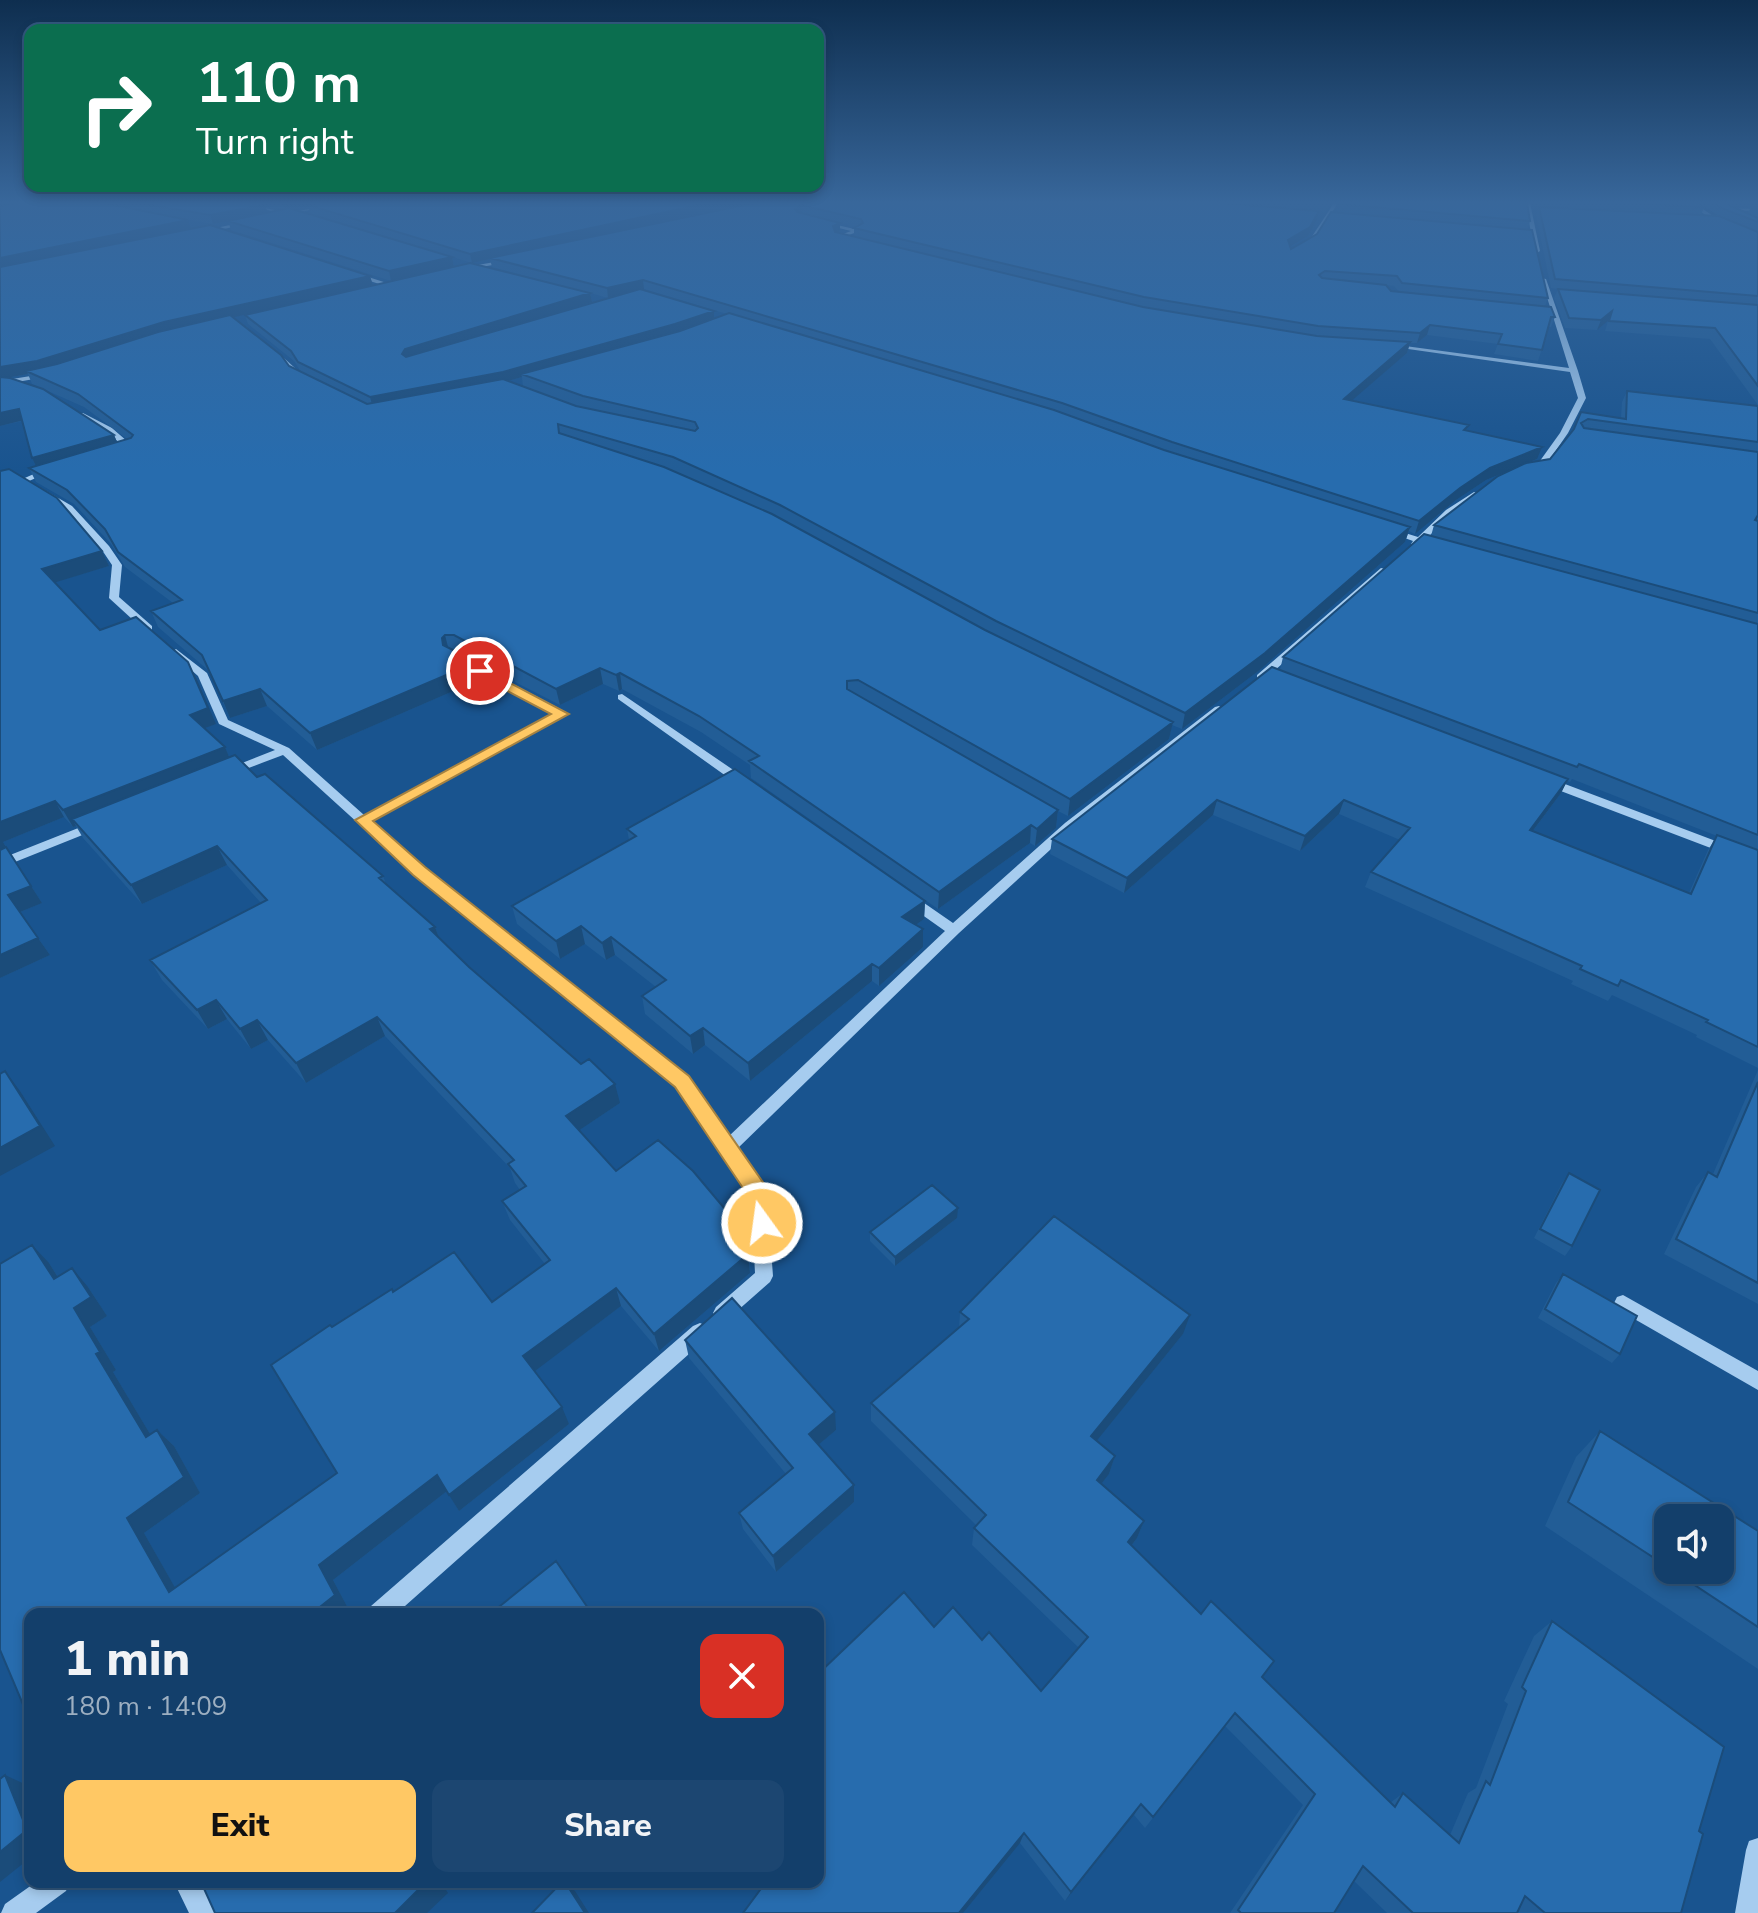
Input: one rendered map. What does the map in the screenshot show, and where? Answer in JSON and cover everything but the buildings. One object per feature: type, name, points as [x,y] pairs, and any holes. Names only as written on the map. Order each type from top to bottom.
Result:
[{"type":"street","points":[[1518,470],[1540,467],[1564,433],[1582,398],[1546,293],[1561,294]]},
{"type":"street","points":[[1539,311],[1554,313]]},
{"type":"street","points":[[1378,345],[1575,371]]},
{"type":"street","points":[[268,347],[290,364],[296,375],[309,382]]},
{"type":"street","points":[[6,383],[61,372]]},
{"type":"street","points":[[6,383],[45,394]]},
{"type":"street","points":[[68,407],[109,430],[132,449],[116,453]]},
{"type":"street","points":[[70,465],[22,481],[69,508],[106,548],[117,565],[114,598],[203,675],[223,722],[285,750],[419,871],[682,1081],[759,1195],[764,1276],[386,1608]]},
{"type":"street","points":[[1255,682],[1449,512],[1485,488]]},
{"type":"street","points":[[1382,529],[1409,549],[1451,549]]},
{"type":"street","points":[[363,820],[562,714],[453,656]]},
{"type":"street","points":[[1267,673],[1282,679]]},
{"type":"street","points":[[622,697],[750,787]]},
{"type":"street","points":[[727,1148],[954,930],[1069,826],[1230,700]]},
{"type":"street","points":[[1168,730],[1182,737]]},
{"type":"street","points":[[214,778],[285,750]]},
{"type":"street","points":[[1535,776],[1758,862]]},
{"type":"street","points":[[0,864],[114,818]]},
{"type":"street","points":[[1056,818],[1069,826]]},
{"type":"street","points":[[903,895],[954,930]]},
{"type":"street","points":[[1623,1303],[1758,1381]]},
{"type":"street","points":[[1748,1913],[1758,1850]]},
{"type":"street","points":[[14,1913],[49,1888]]},
{"type":"street","points":[[190,1888],[203,1913]]},
{"type":"route","points":[[480,671],[562,714],[363,820],[419,871],[682,1081],[759,1195],[762,1223]]}]
